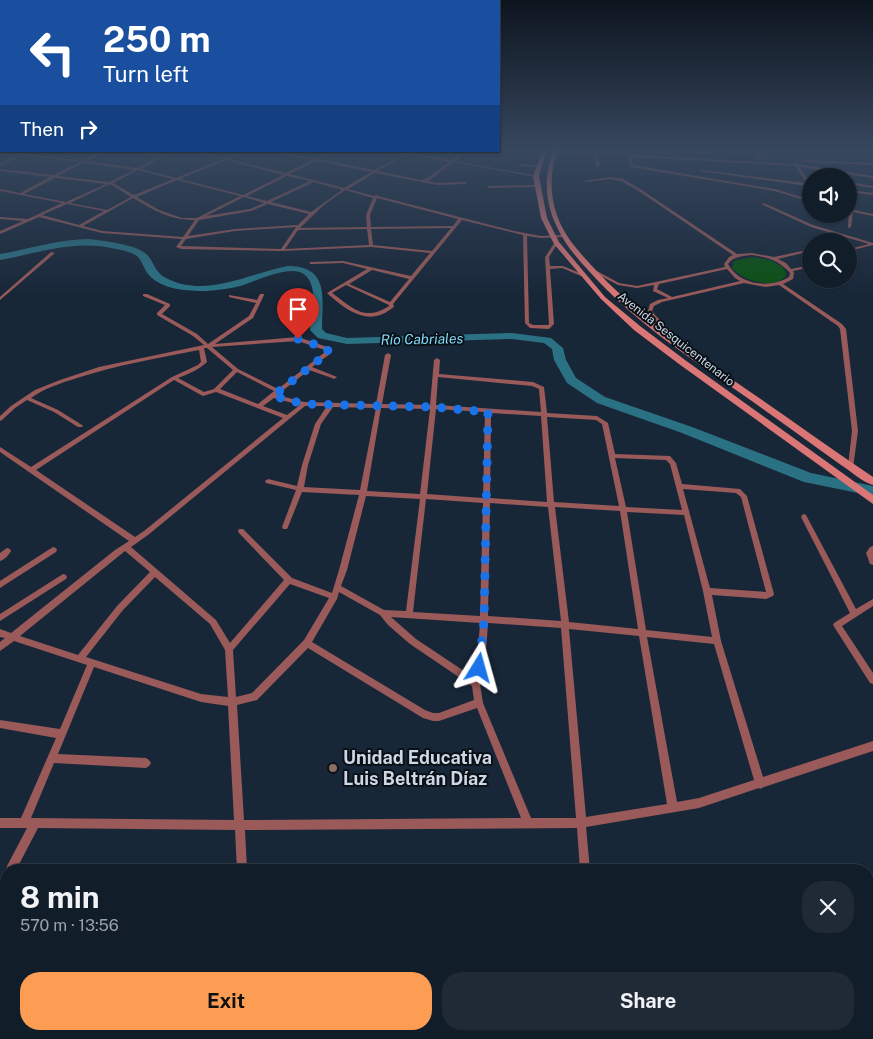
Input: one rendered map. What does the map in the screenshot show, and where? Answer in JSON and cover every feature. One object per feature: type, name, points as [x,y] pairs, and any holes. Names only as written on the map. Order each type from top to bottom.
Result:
[{"type":"main road","name":"Avenida Sesquicentenario","points":[[540,198],[544,218],[554,240],[603,298],[637,328],[873,500]]},
{"type":"main road","name":"Avenida Sesquicentenario","points":[[550,198],[564,236],[593,271],[649,323],[873,482]]},
{"type":"street","points":[[45,198],[108,211]]},
{"type":"street","points":[[0,233],[78,198]]},
{"type":"street","points":[[80,226],[130,198]]},
{"type":"street","points":[[136,198],[169,216],[182,219],[251,210],[277,198]]},
{"type":"street","points":[[237,198],[198,218],[178,248],[282,250],[371,246],[434,252]]},
{"type":"street","points":[[251,198],[312,214]]},
{"type":"street","points":[[282,250],[298,228],[312,214],[333,198]]},
{"type":"street","points":[[371,246],[369,210],[375,198]]},
{"type":"street","points":[[386,198],[525,234],[554,240],[564,236]]},
{"type":"street","points":[[653,198],[737,256]]},
{"type":"street","points":[[764,204],[812,226],[873,244]]},
{"type":"street","points":[[857,212],[873,215]]},
{"type":"street","points":[[40,216],[102,232],[183,238],[235,230],[454,227]]},
{"type":"street","points":[[0,218],[30,220]]},
{"type":"street","points":[[371,269],[329,293],[363,315],[371,317],[384,313],[392,306],[391,304],[461,218]]},
{"type":"street","points":[[849,223],[849,227]]},
{"type":"street","points":[[525,234],[527,323],[532,327],[549,327],[552,324],[547,258],[554,240]]},
{"type":"street","points":[[857,248],[873,244]]},
{"type":"street","points":[[773,259],[802,252]]},
{"type":"street","points":[[0,300],[53,253]]},
{"type":"street","points":[[752,254],[782,263],[790,270],[791,278],[780,284],[760,285],[745,281],[732,274],[727,268],[729,260],[737,256],[752,254]]},
{"type":"street","points":[[312,263],[343,262],[412,278]]},
{"type":"street","points":[[547,268],[563,267],[583,275]]},
{"type":"street","points":[[593,271],[618,284],[637,287],[727,268]]},
{"type":"street","points":[[790,270],[802,268]]},
{"type":"street","points":[[683,348],[677,338],[653,317],[650,311],[652,305],[672,298],[745,281]]},
{"type":"street","points":[[657,283],[655,290],[672,298]]},
{"type":"street","points":[[346,284],[391,304]]},
{"type":"street","points":[[780,284],[840,325],[843,329],[855,431],[851,466]]},
{"type":"street","points":[[145,295],[168,305],[159,314],[195,336],[205,347],[236,370],[275,393],[304,404],[432,407],[602,420],[605,423],[613,456],[674,808]]},
{"type":"street","points":[[205,347],[251,318],[262,295]]},
{"type":"street","points":[[232,296],[259,302]]},
{"type":"street","points":[[0,419],[12,407],[62,380],[99,369],[205,347],[298,339],[328,349],[328,353],[259,406]]},
{"type":"street","points":[[32,470],[174,378],[203,364],[205,347]]},
{"type":"street","points":[[0,633],[201,698],[233,702],[254,697],[307,643],[338,588],[363,494],[388,355]]},
{"type":"street","points":[[409,615],[424,496],[436,360]]},
{"type":"street","points":[[309,368],[334,377]]},
{"type":"street","points":[[174,378],[203,394],[216,390],[236,370]]},
{"type":"street","points":[[436,375],[540,385],[542,388],[565,625],[585,864]]},
{"type":"street","points":[[216,390],[287,417]]},
{"type":"street","points":[[27,398],[80,426]]},
{"type":"street","points":[[0,647],[10,637],[135,541],[304,404]]},
{"type":"street","points":[[285,528],[300,489],[305,465],[318,424],[332,404]]},
{"type":"street","points":[[488,412],[484,621],[482,652],[476,684],[479,703],[528,823]]},
{"type":"street","points":[[0,449],[135,541]]},
{"type":"street","points":[[613,456],[670,459],[673,463],[707,591],[717,641],[760,784]]},
{"type":"street","points":[[268,481],[300,489],[363,494],[424,496],[686,513]]},
{"type":"street","points":[[680,486],[738,491],[744,496],[770,594],[766,596],[707,591]]},
{"type":"street","points":[[804,517],[854,613]]},
{"type":"street","points":[[241,531],[289,580],[334,597]]},
{"type":"street","points":[[126,547],[213,622],[229,649],[241,864]]},
{"type":"street","points":[[873,549],[870,553],[873,562]]},
{"type":"street","points":[[0,585],[53,550]]},
{"type":"street","points":[[0,558],[7,552]]},
{"type":"street","points":[[80,659],[120,608],[154,572]]},
{"type":"street","points":[[0,618],[63,577]]},
{"type":"street","points":[[229,649],[289,580]]},
{"type":"street","points":[[338,588],[383,613],[396,627],[476,684]]},
{"type":"street","points":[[873,602],[837,625],[873,680]]},
{"type":"street","points":[[383,613],[565,625],[717,641]]},
{"type":"street","points":[[307,643],[423,714],[439,717],[479,703]]},
{"type":"street","points":[[24,824],[92,663]]},
{"type":"street","points":[[0,724],[61,734]]},
{"type":"street","points":[[0,823],[582,823],[699,803],[873,746]]},
{"type":"street","points":[[51,758],[146,764]]},
{"type":"street","points":[[14,864],[35,823]]},
{"type":"green space","points":[[753,257],[770,260],[783,267],[786,276],[774,282],[758,282],[743,277],[732,268],[734,261]]},
{"type":"waterway","name":"Río Cabriales","points":[[0,257],[50,245],[78,242],[100,243],[142,255],[152,272],[165,282],[195,288],[227,286],[277,271],[299,269],[308,272],[314,280],[318,298],[316,330],[322,336],[347,341],[512,336],[547,340],[557,348],[560,360],[571,380],[601,400],[687,430],[809,478],[873,491]]},
{"type":"place","name":"Unidad Educativa Luis Beltrán Díaz","points":[[333,768]]},
{"type":"route","points":[[298,339],[326,348],[329,352],[273,396],[304,404],[432,407],[488,412],[484,621],[479,668]]}]
